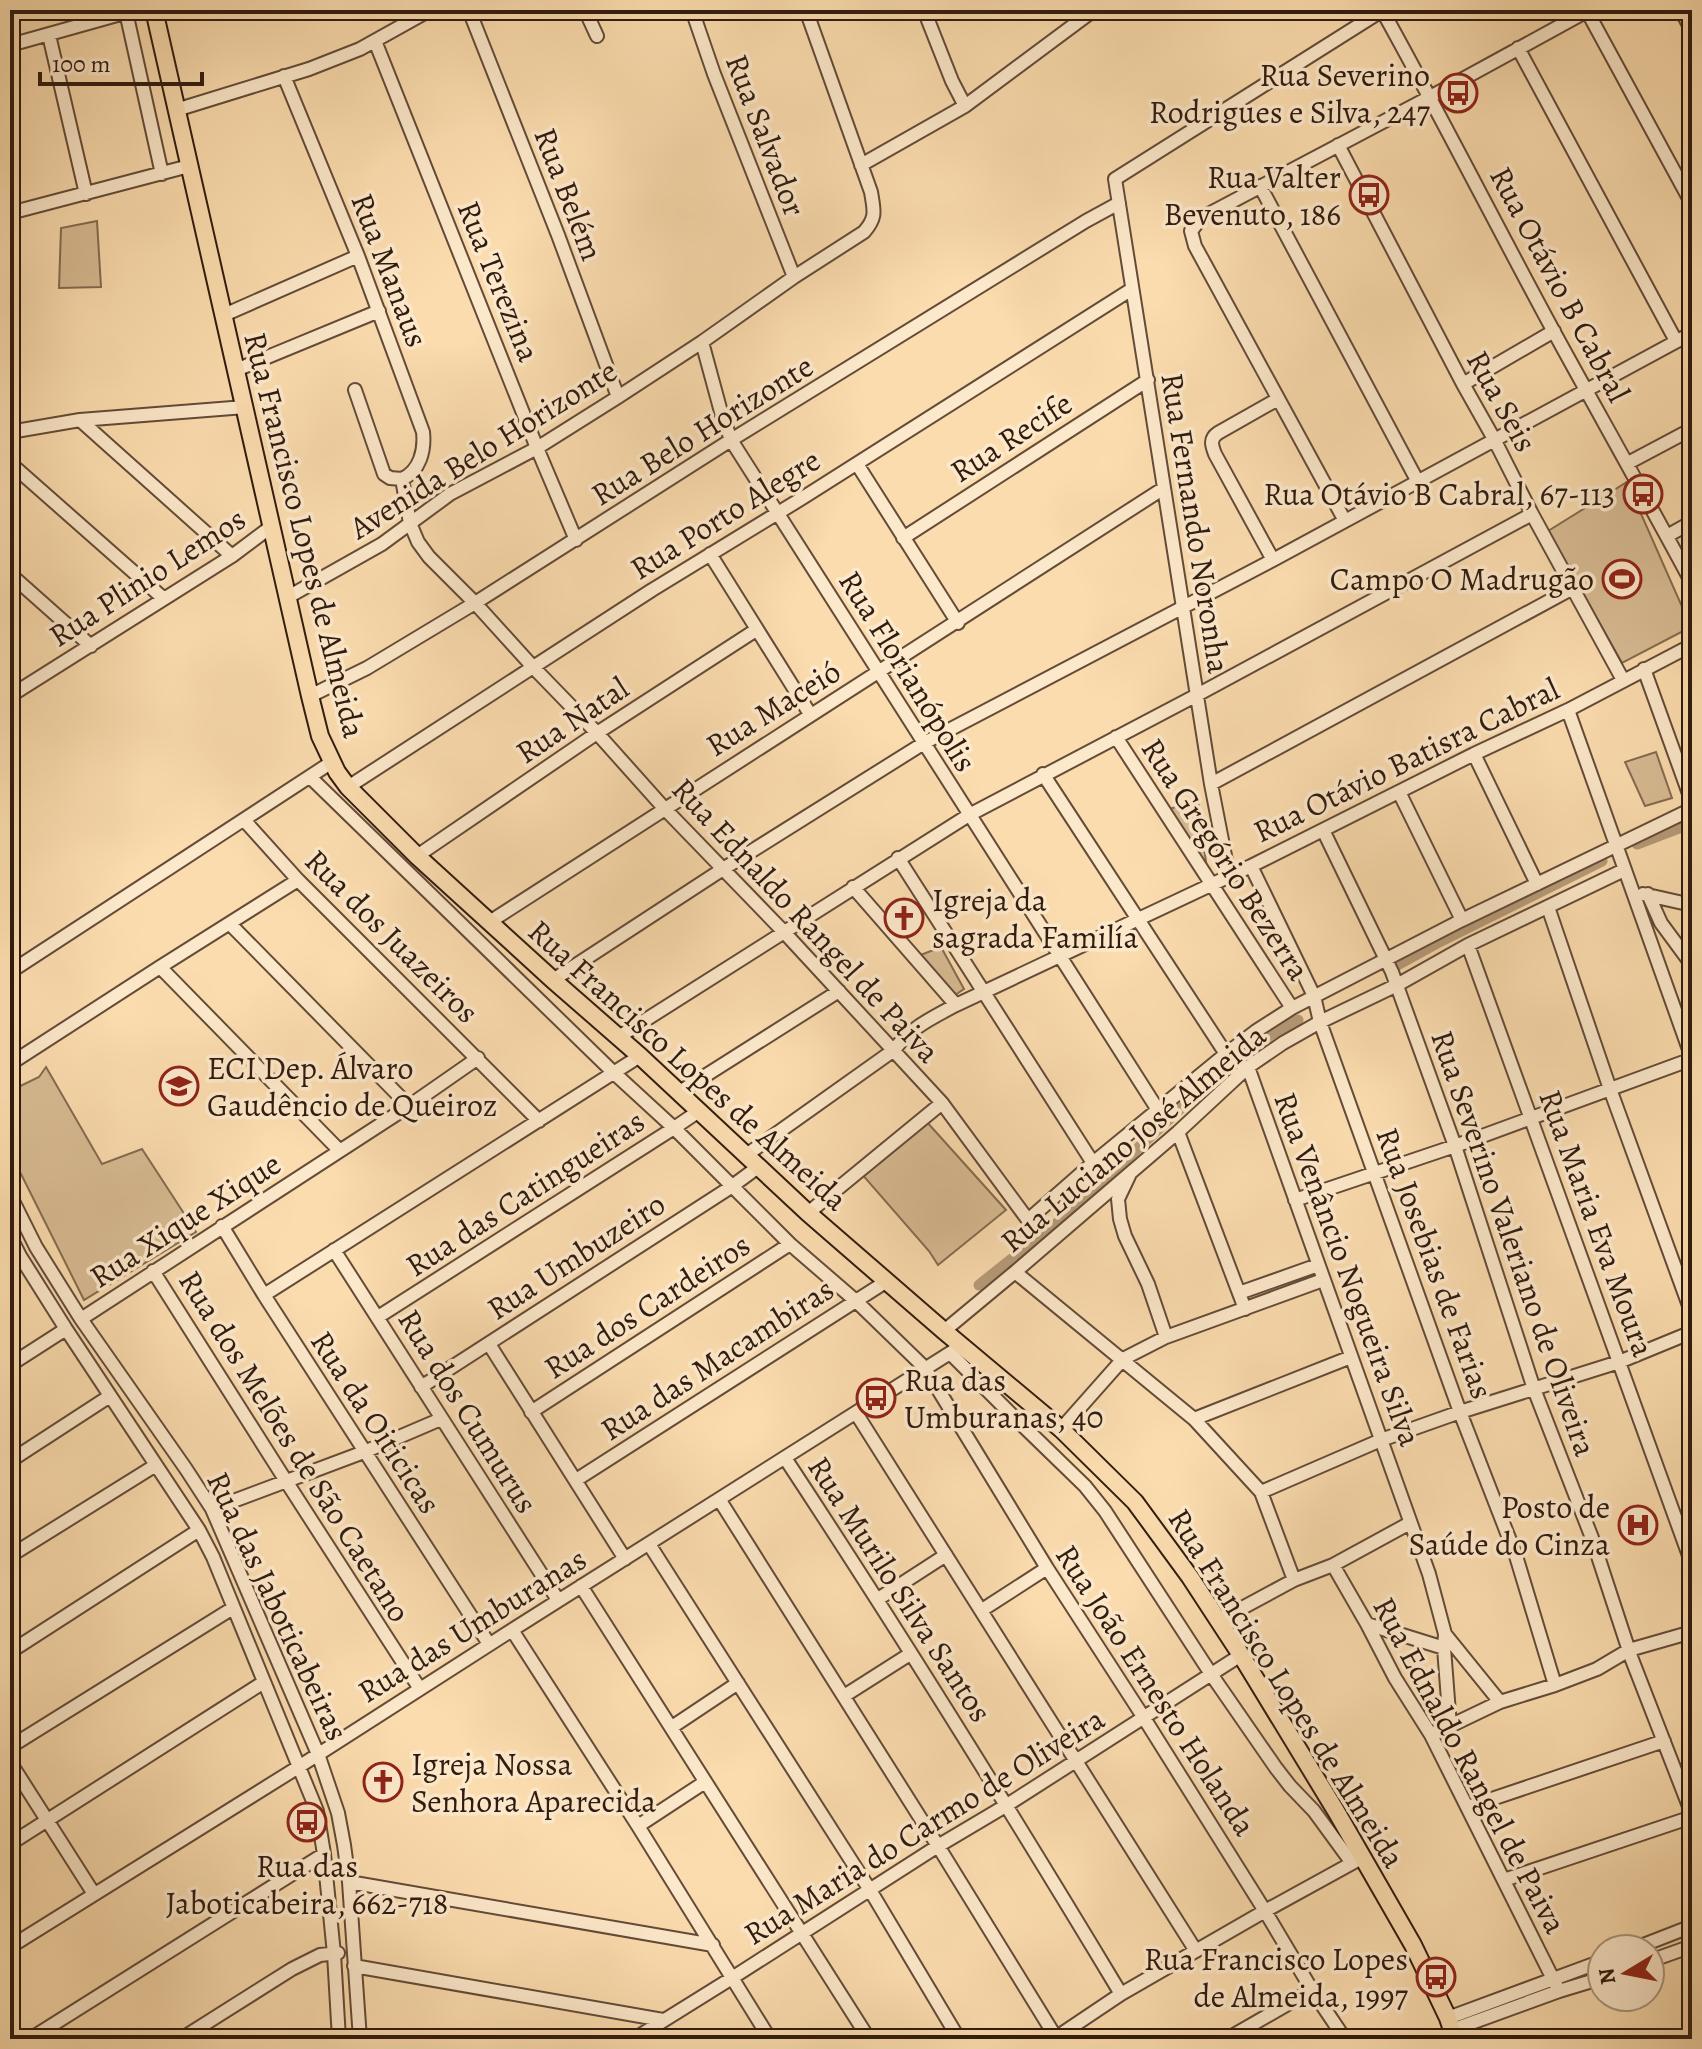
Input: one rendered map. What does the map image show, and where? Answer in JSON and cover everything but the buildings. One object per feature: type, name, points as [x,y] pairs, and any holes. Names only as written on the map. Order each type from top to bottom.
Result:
[{"type":"main road","name":"Rua Francisco Lopes de Almeida","points":[[154,10],[310,696],[320,736],[348,787],[417,856],[640,1056],[752,1162],[944,1331],[956,1349],[1061,1429],[1135,1502],[1175,1555],[1241,1655],[1358,1860],[1413,1945],[1451,2032]]},
{"type":"street","points":[[176,110],[336,58],[375,41],[406,16],[430,10]]},
{"type":"street","name":"Rua Belém","points":[[469,10],[618,397]]},
{"type":"street","points":[[585,10],[597,36]]},
{"type":"street","name":"Rua Salvador","points":[[692,10],[794,277]]},
{"type":"street","points":[[702,342],[864,232],[873,222],[871,192],[806,10]]},
{"type":"street","points":[[924,10],[965,106]]},
{"type":"street","points":[[861,165],[965,106],[1094,10]]},
{"type":"street","name":"Rua Otávio B Cabral","points":[[1382,10],[1692,583]]},
{"type":"street","name":"Rua Fernando Noronha","points":[[1229,876],[1211,784],[1115,179],[1382,10]]},
{"type":"street","points":[[1345,521],[1195,246],[1191,231],[1201,218],[1588,10],[1692,204]]},
{"type":"street","points":[[1681,10],[1692,31]]},
{"type":"street","points":[[10,45],[130,11],[162,174]]},
{"type":"street","points":[[49,35],[86,194]]},
{"type":"street","name":"Rua Terezina","points":[[375,41],[576,540]]},
{"type":"street","points":[[1518,48],[1676,341]]},
{"type":"street","name":"Rua Manaus","points":[[284,76],[358,256],[423,432],[424,443],[418,463],[412,473],[402,479]]},
{"type":"street","name":"Rua Seis","points":[[1338,145],[1623,680]]},
{"type":"street","points":[[10,213],[189,166]]},
{"type":"street","points":[[1260,186],[1418,482]]},
{"type":"street","name":"Rua Belo Horizonte","points":[[310,696],[367,668],[475,603],[731,440],[1119,203]]},
{"type":"street","points":[[224,315],[358,256]]},
{"type":"street","name":"Rua Porto Alegre","points":[[348,787],[710,554],[1132,289]]},
{"type":"street","points":[[236,370],[379,311]]},
{"type":"street","points":[[1463,384],[1554,331]]},
{"type":"street","points":[[553,980],[924,743],[1273,560],[1692,333]]},
{"type":"street","name":"Avenida Belo Horizonte","points":[[288,597],[382,544],[450,494],[537,448],[702,342]]},
{"type":"street","name":"Rua Florianópolis","points":[[702,342],[731,440],[1158,1110]]},
{"type":"street","name":"Rua Recife","points":[[903,538],[1148,380]]},
{"type":"street","points":[[355,390],[384,474],[402,479],[410,523],[418,542],[533,667]]},
{"type":"street","points":[[1273,560],[1212,446],[1214,436],[1278,399]]},
{"type":"street","points":[[10,432],[80,420],[245,407]]},
{"type":"street","points":[[80,420],[232,556]]},
{"type":"street","points":[[1628,463],[1692,429]]},
{"type":"street","points":[[10,463],[163,598]]},
{"type":"street","points":[[857,464],[958,623]]},
{"type":"street","name":"Rua Maceió","points":[[491,921],[1164,488]]},
{"type":"street","points":[[617,1038],[969,815],[1532,514]]},
{"type":"street","points":[[1667,536],[1692,522]]},
{"type":"street","name":"Rua Plinio Lemos","points":[[13,690],[91,646],[232,556],[272,526]]},
{"type":"street","points":[[710,554],[810,714]]},
{"type":"street","points":[[10,574],[91,646]]},
{"type":"street","points":[[1211,784],[1573,588]]},
{"type":"street","name":"Rua Natal","points":[[417,856],[597,733],[756,630]]},
{"type":"street","name":"Rua Otávio Batisra Cabral","points":[[956,1005],[1251,866],[1568,710],[1692,645]]},
{"type":"street","name":"Rua Ednaldo Rangel de Paiva","points":[[533,667],[942,1103],[1028,1220]]},
{"type":"street","points":[[1644,669],[1692,802]]},
{"type":"street","points":[[1295,1200],[1455,1146],[1692,1059],[1568,710]]},
{"type":"street","name":"Rua Gregório Bezerra","points":[[1116,737],[1292,1008]]},
{"type":"street","points":[[1474,754],[1537,884]]},
{"type":"street","points":[[10,972],[332,762]]},
{"type":"street","points":[[1043,774],[1226,1054]]},
{"type":"street","name":"Rua João Ernesto Holanda","points":[[310,777],[790,1244],[856,1301],[925,1368],[1047,1568],[1345,2039]]},
{"type":"street","points":[[1399,792],[1462,920]]},
{"type":"street","name":"Rua Luciano José Almeida","points":[[1028,1220],[1226,1054],[1292,1008],[1462,920],[1692,809]]},
{"type":"street","name":"Rua dos Juazeiros","points":[[244,820],[298,880],[539,1121]]},
{"type":"street","name":"Rua Severino Valeriano de Oliveira","points":[[1323,830],[1397,985],[1455,1146],[1534,1389],[1592,1538],[1629,1650],[1692,1815]]},
{"type":"street","points":[[898,858],[1093,1163]]},
{"type":"street","name":"Rua Josebias de Farias","points":[[1251,866],[1314,996],[1320,1022],[1460,1412],[1516,1556],[1555,1685]]},
{"type":"street","name":"Rua Luciano José Almeida","points":[[944,1331],[1178,1132],[1248,1067],[1283,1043],[1468,945],[1624,870]]},
{"type":"street","points":[[10,1064],[298,880]]},
{"type":"street","points":[[853,887],[956,1005]]},
{"type":"street","points":[[1632,892],[1692,905]]},
{"type":"street","points":[[1648,894],[1661,923],[1692,965]]},
{"type":"street","points":[[1548,907],[1692,1314]]},
{"type":"street","points":[[230,924],[409,1106]]},
{"type":"street","name":"Rua Maria Eva Moura","points":[[1468,945],[1692,1564]]},
{"type":"street","points":[[160,967],[339,1150]]},
{"type":"street","points":[[678,1093],[839,991]]},
{"type":"street","name":"Rua Umbuzeiro","points":[[421,1387],[731,1187],[752,1162],[894,1050],[911,1030],[956,1005]]},
{"type":"street","points":[[264,1295],[640,1056]]},
{"type":"street","name":"Rua Xique Xique","points":[[81,1319],[478,1058]]},
{"type":"street","name":"Rua Venâncio Nogueira Silva","points":[[1248,1067],[1429,1574],[1445,1634],[1500,1702]]},
{"type":"street","points":[[808,1213],[942,1103]]},
{"type":"street","name":"Rua das Catingueiras","points":[[378,1317],[699,1111]]},
{"type":"street","points":[[1178,1132],[1245,1309]]},
{"type":"street","points":[[1132,1170],[1118,1199],[1120,1219],[1148,1284],[1166,1337]]},
{"type":"street","name":"Rua das Jaboticabeiras","points":[[10,1195],[36,1247],[81,1319],[212,1509],[318,1754],[338,1813],[349,1882],[360,2039]]},
{"type":"street","name":"Rua da Oiticicas","points":[[222,1226],[489,1644]]},
{"type":"street","name":"Rua das Jaboticabeiras","points":[[10,1236],[15,1259],[66,1329],[199,1530],[300,1766],[317,1811],[324,1854],[334,1954],[337,2038]]},
{"type":"street","name":"Rua dos Cardeiros","points":[[531,1412],[790,1244]]},
{"type":"street","points":[[15,1259],[36,1247]]},
{"type":"street","name":"Rua dos Cumurus","points":[[334,1250],[558,1600]]},
{"type":"street","points":[[1239,1293],[1318,1265]]},
{"type":"street","name":"Rua dos Melões de São Caetano","points":[[153,1271],[420,1689]]},
{"type":"street","points":[[1015,1272],[1194,1419],[1261,1492],[1294,1580]]},
{"type":"street","points":[[1061,1429],[1123,1359],[1166,1337],[1323,1280]]},
{"type":"street","name":"Rua das Macambiras","points":[[576,1480],[887,1281]]},
{"type":"street","points":[[10,1365],[66,1329]]},
{"type":"street","points":[[1261,1492],[1381,1440],[1619,1362],[1692,1332]]},
{"type":"street","points":[[489,1344],[625,1559]]},
{"type":"street","points":[[719,1499],[1056,2038],[1121,1994],[1358,1860],[1276,1768],[1105,1511],[956,1349]]},
{"type":"street","name":"Rua das Umburanas","points":[[10,1947],[956,1349]]},
{"type":"street","points":[[1194,1419],[1351,1357]]},
{"type":"street","points":[[10,1461],[110,1396]]},
{"type":"street","points":[[856,1413],[1196,1951]]},
{"type":"street","points":[[212,1509],[364,1452],[441,1419]]},
{"type":"street","points":[[1055,1458],[1078,1445]]},
{"type":"street","name":"Rua Murilo Silva Santos","points":[[785,1458],[878,1599],[1121,1994]]},
{"type":"street","points":[[10,1556],[156,1465]]},
{"type":"street","points":[[1218,1621],[1294,1580],[1333,1565],[1410,1523]]},
{"type":"street","points":[[10,1652],[199,1530]]},
{"type":"street","points":[[649,1544],[870,1890],[959,2039]]},
{"type":"street","points":[[878,1599],[946,1555]]},
{"type":"street","name":"Rua Ednaldo Rangel de Paiva","points":[[1333,1565],[1395,1678],[1431,1735],[1557,1985]]},
{"type":"street","points":[[982,1610],[1047,1568]]},
{"type":"street","points":[[581,1586],[869,2039]]},
{"type":"street","points":[[10,1747],[233,1608]]},
{"type":"street","points":[[1367,1624],[1444,1648]]},
{"type":"street","points":[[512,1630],[770,2039]]},
{"type":"street","points":[[1431,1735],[1500,1702],[1597,1669],[1629,1650],[1692,1632]]},
{"type":"street","points":[[1445,1634],[1450,1726]]},
{"type":"street","points":[[844,1696],[910,1654]]},
{"type":"street","name":"Rua Maria do Carmo de Oliveira","points":[[634,2039],[1241,1655]]},
{"type":"street","points":[[10,1844],[264,1682]]},
{"type":"street","points":[[672,1727],[738,1683]]},
{"type":"street","points":[[1468,1807],[1664,1741]]},
{"type":"street","points":[[10,1762],[94,1894]]},
{"type":"street","points":[[638,1826],[705,1782]]},
{"type":"street","points":[[1504,1880],[1692,1815]]},
{"type":"street","points":[[30,2039],[324,1854]]},
{"type":"street","points":[[349,1882],[713,1945]]},
{"type":"street","points":[[1666,1936],[1692,1926]]},
{"type":"street","points":[[1666,1955],[1692,1946]]},
{"type":"street","points":[[181,2039],[292,1969],[320,1955],[353,1952]]},
{"type":"street","points":[[354,1966],[663,2020]]},
{"type":"street","points":[[1451,2032],[1586,1970]]},
{"type":"street","points":[[1557,1985],[1586,1980]]},
{"type":"street","points":[[1227,2039],[1312,1990]]},
{"type":"shaded area","points":[[97,221],[101,287],[59,288],[61,228]]},
{"type":"shaded area","name":"Campo O Madrugão","points":[[1627,482],[1691,627],[1622,663],[1548,531]]},
{"type":"shaded area","points":[[1656,752],[1672,798],[1645,806],[1625,762]]},
{"type":"shaded area","points":[[1198,801],[1208,877],[1165,810]]},
{"type":"shaded area","points":[[941,947],[964,989],[952,997],[918,956]]},
{"type":"shaded area","points":[[46,1067],[102,1164],[142,1149],[196,1232],[84,1300],[10,1152],[10,1091],[39,1077]]},
{"type":"shaded area","points":[[926,1121],[1006,1210],[938,1265],[860,1172]]},
{"type":"waterway","points":[[1637,844],[1692,823]]},
{"type":"waterway","points":[[1392,968],[1602,861]]},
{"type":"waterway","points":[[979,1285],[1062,1219],[1243,1050],[1298,1020]]},
{"type":"place","name":"Rua Severino Rodrigues e Silva, 247","points":[[1458,93]]},
{"type":"place","name":"Rua Valter Bevenuto, 186","points":[[1369,195]]},
{"type":"place","name":"Rua Otávio B Cabral, 67-113","points":[[1643,494]]},
{"type":"place","name":"Campo O Madrugão","points":[[1622,579]]},
{"type":"place","name":"Igreja da sagrada Familía","points":[[904,918]]},
{"type":"place","name":"ECI Dep. Álvaro Gaudêncio de Queiroz","points":[[179,1086]]},
{"type":"place","name":"Rua das Umburanas, 40","points":[[876,1398]]},
{"type":"place","name":"Posto de Saúde do Cinza","points":[[1638,1525]]},
{"type":"place","name":"Igreja Nossa Senhora Aparecida","points":[[383,1782]]},
{"type":"place","name":"Rua das Jaboticabeira, 662-718","points":[[307,1822]]},
{"type":"place","name":"Rua Francisco Lopes de Almeida, 1997","points":[[1436,1977]]}]
